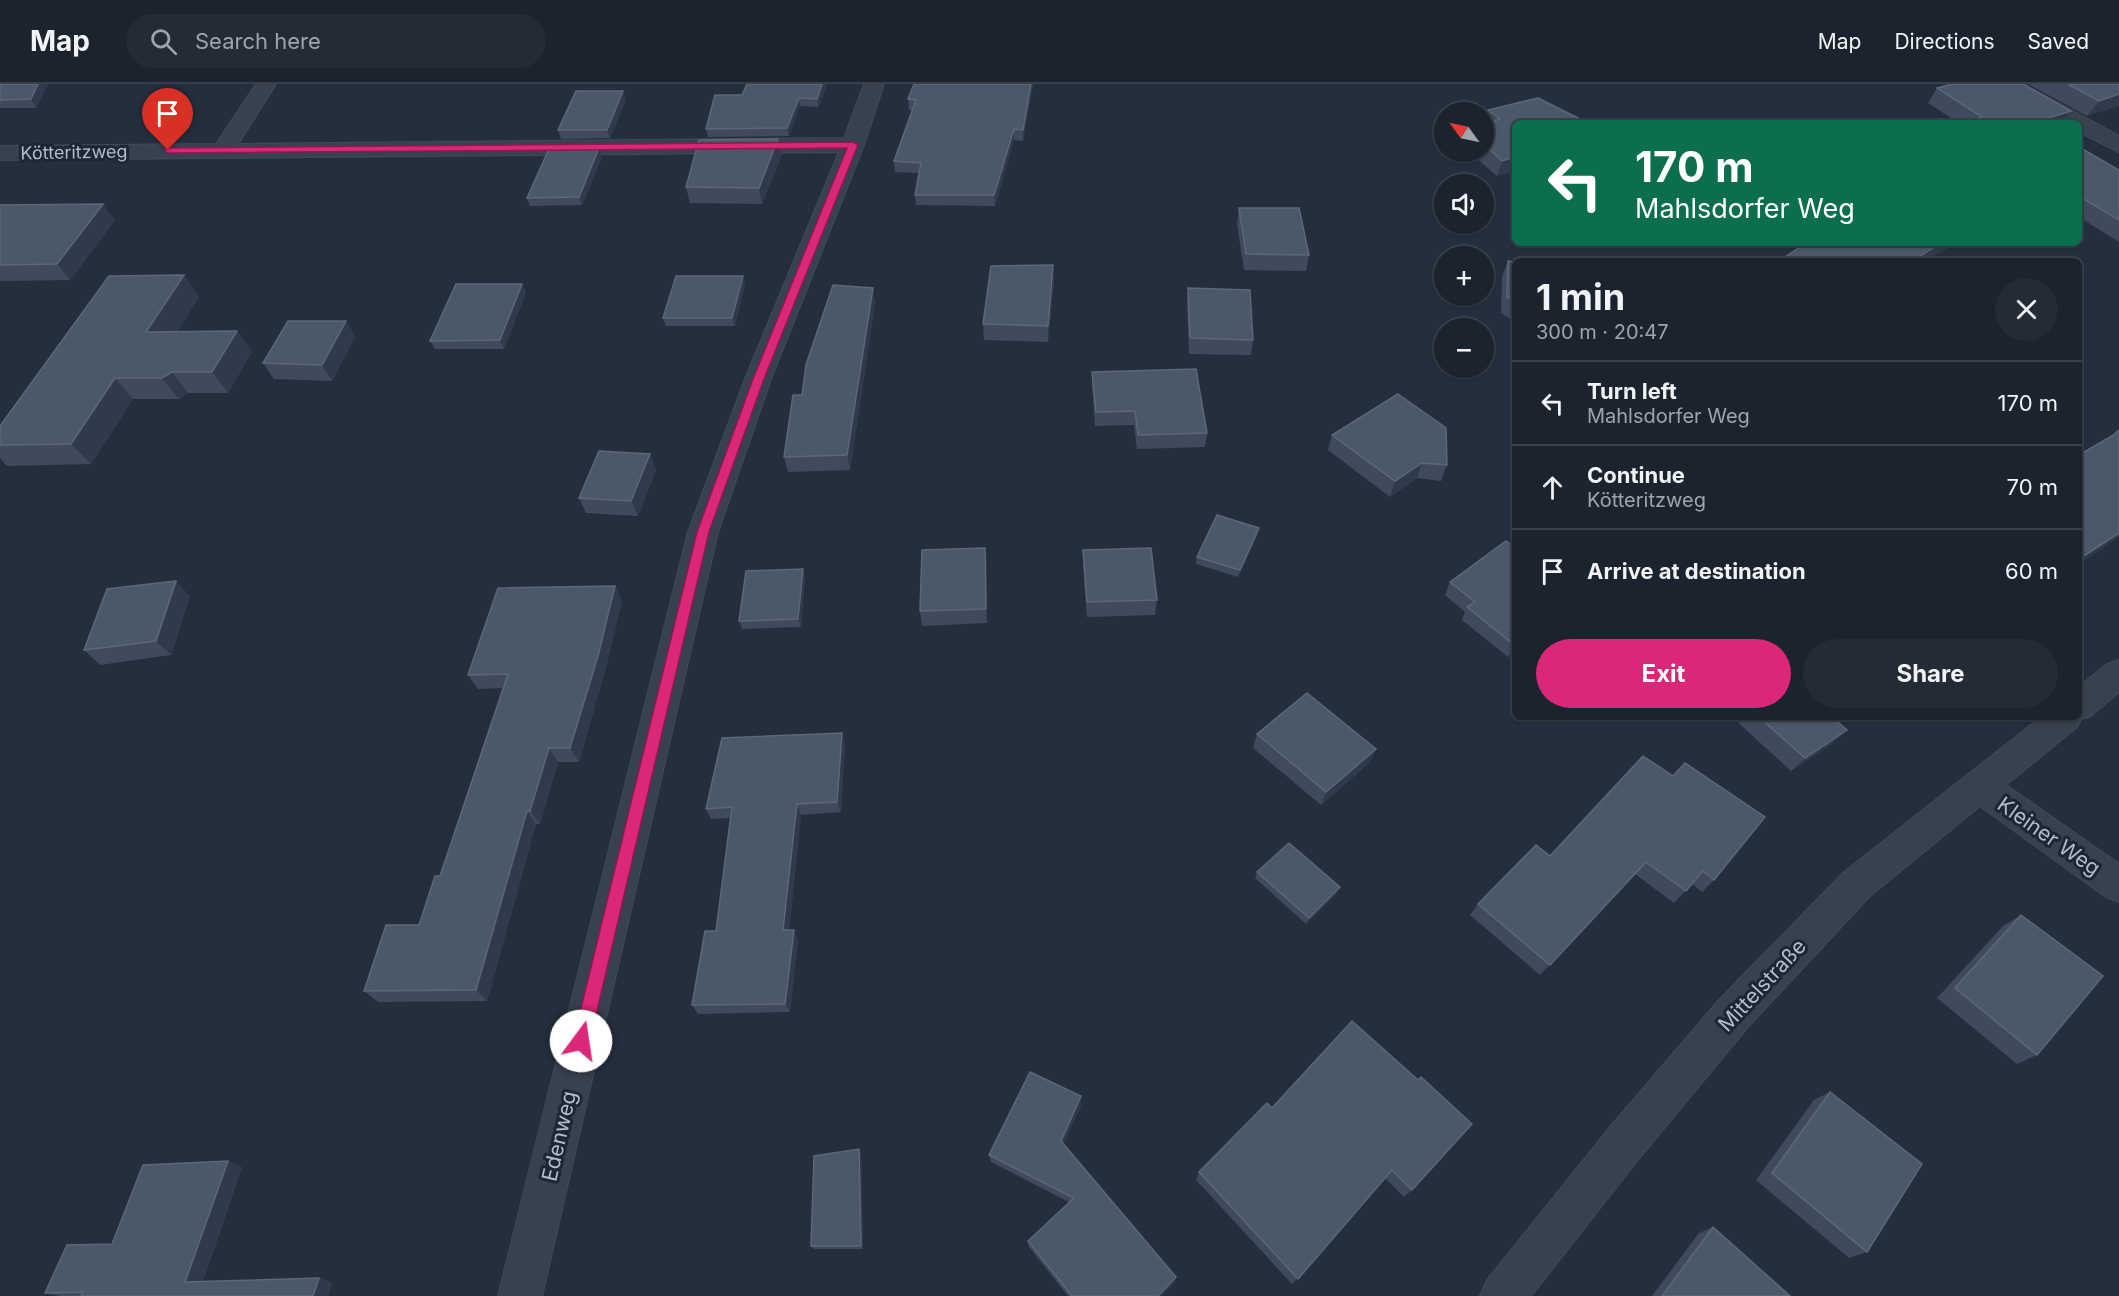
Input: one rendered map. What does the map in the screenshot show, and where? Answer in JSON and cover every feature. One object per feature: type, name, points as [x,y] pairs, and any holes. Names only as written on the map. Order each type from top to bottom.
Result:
[{"type":"street","points":[[223,150],[266,84]]},
{"type":"street","name":"Edenweg","points":[[520,1296],[703,532],[758,379],[853,145],[874,84]]},
{"type":"street","points":[[2007,84],[2073,120]]},
{"type":"street","points":[[2082,125],[2119,145]]},
{"type":"street","name":"Kötteritzweg","points":[[0,153],[853,145]]},
{"type":"street","points":[[2082,704],[2119,673]]},
{"type":"street","name":"Mittelstraße","points":[[1503,1296],[1626,1142],[1733,1014],[1856,885],[2061,720]]},
{"type":"street","name":"Kleiner Weg","points":[[1980,786],[2119,885]]},
{"type":"building","points":[[0,84],[38,84],[31,99],[0,100]]},
{"type":"building","points":[[747,84],[822,84],[817,99],[799,98],[787,128],[706,129],[715,95],[742,95]]},
{"type":"building","points":[[914,84],[1031,84],[1023,130],[1014,129],[994,195],[915,195],[921,163],[894,161],[916,100],[908,99]]},
{"type":"building","points":[[1952,84],[2023,84],[2071,111],[2042,120],[1974,120],[1982,117],[1937,88]]},
{"type":"building","points":[[2068,84],[2119,84],[2119,94],[2099,101]]},
{"type":"building","points":[[576,91],[623,91],[607,130],[558,130]]},
{"type":"building","points":[[1538,98],[1582,120],[1512,120],[1512,158],[1502,161],[1494,153],[1494,121],[1500,119],[1494,114],[1494,109]]},
{"type":"building","points":[[778,139],[759,188],[686,187],[699,140]]},
{"type":"building","points":[[599,148],[579,197],[527,198],[549,149]]},
{"type":"building","points":[[2082,149],[2119,170],[2119,220],[2082,198]]},
{"type":"building","points":[[103,204],[57,264],[0,265],[0,205]]},
{"type":"building","points":[[1239,208],[1299,208],[1309,255],[1246,254]]},
{"type":"building","points":[[1802,246],[1936,246],[1918,258],[1784,258]]},
{"type":"building","points":[[1508,261],[1512,262],[1512,300],[1507,297]]},
{"type":"building","points":[[1053,265],[1048,326],[983,324],[991,266]]},
{"type":"building","points":[[184,275],[146,332],[237,331],[212,372],[172,372],[162,378],[115,378],[71,444],[0,445],[0,426],[109,276]]},
{"type":"building","points":[[676,276],[743,276],[732,318],[663,318]]},
{"type":"building","points":[[456,284],[522,284],[500,340],[430,341]]},
{"type":"building","points":[[833,285],[873,288],[847,455],[784,457],[793,395],[802,395],[806,365]]},
{"type":"building","points":[[1188,288],[1250,290],[1253,340],[1190,338]]},
{"type":"building","points":[[288,321],[346,321],[322,365],[263,363]]},
{"type":"building","points":[[1196,369],[1207,433],[1138,435],[1135,411],[1096,412],[1092,372]]},
{"type":"building","points":[[1398,394],[1446,428],[1447,465],[1422,463],[1395,481],[1332,435]]},
{"type":"building","points":[[2119,430],[2119,533],[2082,557],[2082,453]]},
{"type":"building","points":[[599,451],[650,454],[631,501],[579,498]]},
{"type":"building","points":[[1217,515],[1259,528],[1240,570],[1197,557]]},
{"type":"building","points":[[1506,541],[1512,545],[1512,643],[1467,607],[1475,602],[1450,582]]},
{"type":"building","points":[[985,548],[986,609],[920,611],[922,550]]},
{"type":"building","points":[[1151,548],[1157,600],[1087,602],[1083,550]]},
{"type":"building","points":[[803,569],[798,619],[739,621],[746,571]]},
{"type":"building","points":[[176,581],[156,641],[84,650],[107,589]]},
{"type":"building","points":[[615,586],[598,656],[570,748],[549,748],[530,811],[527,811],[476,990],[364,991],[386,925],[419,925],[435,876],[440,876],[508,674],[468,675],[498,588]]},
{"type":"building","points":[[1307,693],[1376,749],[1326,792],[1257,734]]},
{"type":"building","points":[[1762,720],[1835,720],[1847,730],[1805,758]]},
{"type":"building","points":[[842,733],[837,802],[797,804],[783,930],[794,930],[785,1004],[692,1005],[705,931],[716,931],[732,807],[706,809],[722,738]]},
{"type":"building","points":[[1643,756],[1673,776],[1685,763],[1765,817],[1714,880],[1703,871],[1686,891],[1646,862],[1550,965],[1478,904],[1536,845],[1550,856]]},
{"type":"building","points":[[1289,843],[1340,887],[1309,918],[1257,872]]},
{"type":"building","points":[[2021,915],[2103,976],[2037,1055],[1955,988]]},
{"type":"building","points":[[1352,1021],[1418,1080],[1421,1077],[1472,1124],[1412,1190],[1392,1170],[1298,1279],[1199,1172],[1267,1103],[1272,1108]]},
{"type":"building","points":[[1030,1072],[1081,1096],[1061,1141],[1176,1277],[1158,1296],[1072,1296],[1028,1241],[1074,1198],[989,1155]]},
{"type":"building","points":[[1830,1092],[1922,1164],[1867,1252],[1772,1173]]},
{"type":"building","points":[[859,1149],[861,1246],[811,1246],[814,1156]]},
{"type":"building","points":[[228,1161],[185,1282],[319,1278],[313,1296],[81,1296],[83,1292],[45,1293],[67,1245],[112,1244],[143,1165]]},
{"type":"building","points":[[1713,1227],[1790,1296],[1662,1296]]},
{"type":"route","points":[[168,150],[853,145],[758,379],[703,532],[581,1041]]}]
